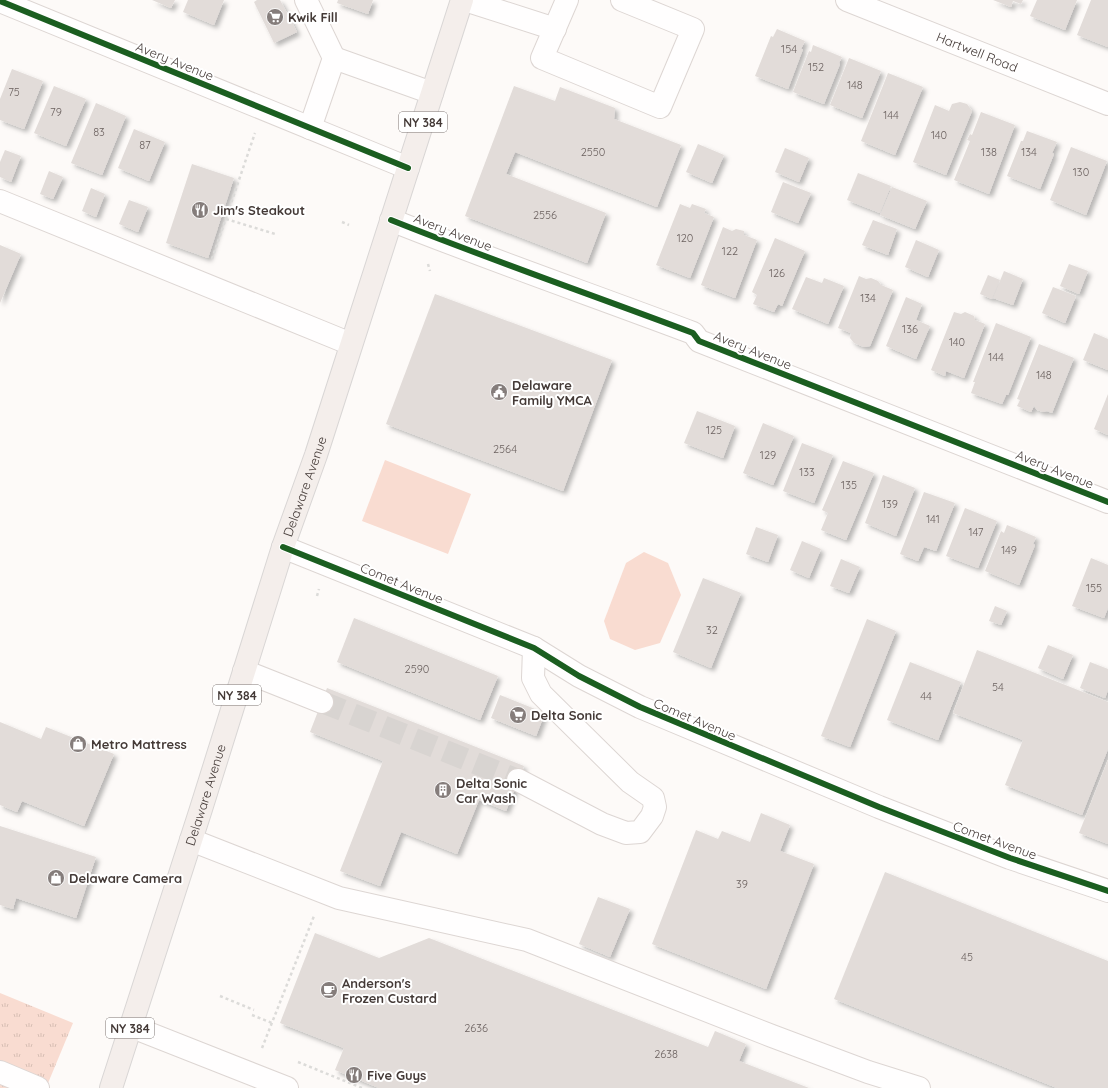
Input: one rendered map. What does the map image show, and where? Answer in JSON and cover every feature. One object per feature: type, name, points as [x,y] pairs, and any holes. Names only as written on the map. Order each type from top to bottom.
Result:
[{"type":"main road","name":"Delaware Avenue","points":[[111,1088],[283,547],[316,455],[463,0]]},
{"type":"street","points":[[306,0],[334,58],[432,94]]},
{"type":"street","points":[[463,0],[554,29]]},
{"type":"street","points":[[567,0],[542,58],[660,107],[693,29],[622,0]]},
{"type":"street","name":"Hartwell Road","points":[[847,0],[1108,104]]},
{"type":"street","name":"Avery Avenue","points":[[0,1],[408,168]]},
{"type":"street","points":[[310,128],[334,58]]},
{"type":"street","points":[[0,201],[351,344]]},
{"type":"street","name":"Avery Avenue","points":[[391,220],[692,333],[699,341],[1108,502]]},
{"type":"street","name":"Comet Avenue","points":[[283,547],[534,648],[579,676],[640,708],[879,807],[1010,858],[1108,891]]},
{"type":"street","points":[[518,780],[602,824],[626,833],[640,832],[652,816],[655,806],[653,798],[630,782],[541,694],[533,678],[534,648]]},
{"type":"street","points":[[244,671],[322,702]]},
{"type":"street","points":[[191,840],[339,898],[527,940],[772,1036],[868,1072],[919,1088]]},
{"type":"street","points":[[130,1026],[287,1088]]},
{"type":"street","points":[[0,1072],[38,1088]]},
{"type":"path","points":[[210,264],[256,132]]},
{"type":"path","points":[[226,219],[275,234]]},
{"type":"path","points":[[342,222],[349,225]]},
{"type":"path","points":[[428,263],[430,271]]},
{"type":"path","points":[[317,596],[319,588]]},
{"type":"path","points":[[262,1048],[314,916]]},
{"type":"path","points":[[220,996],[254,1010]]},
{"type":"path","points":[[252,1015],[272,1023]]},
{"type":"path","points":[[312,1068],[362,1088]]},
{"type":"green space","points":[[385,460],[471,494],[448,554],[362,521]]},
{"type":"green space","points":[[644,552],[668,563],[681,595],[660,643],[635,650],[610,639],[604,621],[626,563]]},
{"type":"green space","points":[[0,993],[73,1023],[46,1088],[0,1088]]},
{"type":"building","points":[[152,0],[175,0],[171,8]]},
{"type":"building","points":[[188,0],[224,0],[214,25],[183,12]]},
{"type":"building","name":"Kwik Fill","points":[[257,0],[280,0],[297,32],[274,43],[254,2]]},
{"type":"building","name":"Kwik Fill","points":[[338,0],[373,0],[368,14],[337,3]]},
{"type":"building","points":[[993,0],[1023,0],[1021,4],[1013,1],[1011,7]]},
{"type":"building","points":[[1037,0],[1077,0],[1065,30],[1030,16]]},
{"type":"building","points":[[1091,0],[1108,0],[1108,47],[1077,35]]},
{"type":"building","points":[[777,29],[805,41],[788,89],[755,76],[771,36],[773,37]]},
{"type":"building","points":[[813,45],[842,57],[824,104],[793,92],[809,51],[811,52]]},
{"type":"building","points":[[849,58],[881,71],[862,118],[830,105]]},
{"type":"building","points":[[12,69],[43,81],[24,129],[0,120],[0,99]]},
{"type":"building","points":[[888,73],[923,87],[895,155],[861,141]]},
{"type":"building","points":[[54,86],[86,99],[66,146],[34,133]]},
{"type":"building","points":[[514,86],[555,101],[560,87],[615,108],[614,119],[681,145],[657,207],[515,152],[506,174],[606,213],[587,263],[465,216]]},
{"type":"building","points":[[960,102],[967,104],[972,111],[946,175],[913,162],[935,105],[949,111],[952,104]]},
{"type":"building","points":[[96,103],[126,116],[102,175],[71,163]]},
{"type":"building","points":[[981,112],[1015,125],[989,194],[954,180],[970,141],[967,140],[970,134],[972,135]]},
{"type":"building","points":[[134,129],[165,142],[149,181],[118,168]]},
{"type":"building","points":[[1027,131],[1057,142],[1052,153],[1054,154],[1040,189],[1007,176],[1021,141],[1023,141]]},
{"type":"building","points":[[698,144],[724,155],[712,183],[686,172]]},
{"type":"building","points":[[1071,147],[1107,161],[1086,215],[1050,200]]},
{"type":"building","points":[[785,148],[809,158],[799,182],[775,172]]},
{"type":"building","points":[[5,150],[21,156],[11,182],[0,177],[0,162]]},
{"type":"building","name":"Jim's Steakout","points":[[192,164],[234,178],[208,258],[166,243]]},
{"type":"building","points":[[49,171],[63,177],[53,199],[40,194]]},
{"type":"building","points":[[858,173],[891,186],[880,213],[847,200]]},
{"type":"building","points":[[783,182],[811,193],[798,223],[771,212]]},
{"type":"building","points":[[892,187],[927,201],[915,229],[880,215]]},
{"type":"building","points":[[91,188],[105,194],[96,217],[82,211]]},
{"type":"building","points":[[129,200],[148,207],[138,232],[119,224]]},
{"type":"building","points":[[680,204],[690,208],[692,204],[706,209],[704,213],[714,217],[690,278],[656,265]]},
{"type":"building","points":[[873,220],[897,229],[888,255],[862,245]]},
{"type":"building","points":[[723,227],[732,231],[736,229],[744,231],[744,235],[757,240],[735,298],[701,285]]},
{"type":"building","points":[[775,238],[805,251],[782,306],[778,304],[774,312],[753,304],[757,295],[752,292]]},
{"type":"building","points":[[916,240],[939,250],[928,277],[905,267]]},
{"type":"building","points":[[0,245],[21,254],[0,303]]},
{"type":"building","points":[[1069,264],[1088,271],[1079,294],[1060,286]]},
{"type":"building","points":[[1004,271],[1023,279],[1013,305],[993,298]]},
{"type":"building","points":[[988,275],[1000,280],[992,299],[980,294]]},
{"type":"building","points":[[859,276],[866,279],[871,278],[878,281],[881,285],[893,290],[870,346],[864,347],[854,343],[850,338],[851,333],[838,328]]},
{"type":"building","points":[[806,277],[822,283],[824,278],[844,286],[828,324],[792,309]]},
{"type":"building","points":[[1053,287],[1076,296],[1065,323],[1042,313]]},
{"type":"building","name":"Delaware Family YMCA","points":[[435,294],[612,360],[563,491],[386,424]]},
{"type":"building","points":[[906,297],[922,304],[916,320],[930,326],[916,359],[886,346]]},
{"type":"building","points":[[954,312],[961,314],[965,312],[974,316],[975,320],[985,324],[964,378],[946,371],[945,376],[931,370]]},
{"type":"building","points":[[996,323],[1031,337],[1008,395],[1006,395],[1002,404],[971,393],[975,382],[973,382]]},
{"type":"building","points":[[1094,333],[1108,339],[1108,370],[1083,360]]},
{"type":"building","points":[[1039,344],[1074,358],[1052,413],[1037,410],[1034,406],[1031,412],[1017,406],[1020,400],[1017,399]]},
{"type":"building","points":[[1108,394],[1108,435],[1094,429]]},
{"type":"building","points":[[697,411],[735,426],[723,458],[684,443]]},
{"type":"building","points":[[763,423],[794,436],[773,485],[743,473]]},
{"type":"building","points":[[802,443],[833,455],[814,503],[783,491]]},
{"type":"building","points":[[843,461],[874,473],[846,540],[821,530],[828,513],[822,510]]},
{"type":"building","points":[[883,475],[915,488],[896,536],[865,523]]},
{"type":"building","points":[[924,492],[955,503],[936,551],[924,547],[918,561],[900,554]]},
{"type":"building","points":[[965,508],[997,521],[978,568],[946,556]]},
{"type":"building","points":[[1007,525],[1036,537],[1033,544],[1035,545],[1019,585],[985,571],[1001,531],[1004,533]]},
{"type":"building","points":[[756,527],[778,535],[768,562],[746,554]]},
{"type":"building","points":[[802,541],[821,549],[809,578],[790,570]]},
{"type":"building","points":[[1091,558],[1108,565],[1108,608],[1104,618],[1072,606]]},
{"type":"building","points":[[841,559],[860,567],[849,593],[830,586]]},
{"type":"building","points":[[703,578],[741,593],[711,668],[673,652]]},
{"type":"building","points":[[995,606],[1007,611],[1001,625],[989,621]]},
{"type":"building","points":[[354,618],[498,676],[480,720],[337,662]]},
{"type":"building","points":[[867,619],[896,631],[850,747],[821,736]]},
{"type":"building","points":[[1048,645],[1073,655],[1063,679],[1038,668]]},
{"type":"building","points":[[977,650],[1108,702],[1108,749],[1082,815],[1005,785],[1023,740],[953,713]]},
{"type":"building","points":[[910,662],[961,682],[938,740],[887,720]]},
{"type":"building","points":[[1090,662],[1108,669],[1108,690],[1105,698],[1080,688]]},
{"type":"building","name":"Delta Sonic Car Wash","points":[[327,688],[524,766],[506,811],[479,800],[457,854],[401,832],[380,886],[340,871],[383,761],[310,732]]},
{"type":"building","name":"Delta Sonic","points":[[500,695],[545,713],[536,736],[491,718]]},
{"type":"building","points":[[0,722],[41,739],[46,727],[114,754],[84,826],[22,801],[17,812],[0,805]]},
{"type":"building","points":[[1108,760],[1108,844],[1079,833]]},
{"type":"building","points":[[761,813],[790,825],[780,851],[814,864],[766,989],[652,944],[696,830],[718,839],[722,831],[750,842]]},
{"type":"building","name":"Delaware Camera","points":[[0,826],[96,857],[76,918],[16,898],[13,909],[0,905]]},
{"type":"building","points":[[885,872],[1108,961],[1108,1088],[1057,1088],[834,999]]},
{"type":"building","points":[[598,897],[630,909],[610,957],[579,944]]},
{"type":"building","points":[[315,933],[379,958],[429,938],[708,1047],[715,1031],[746,1044],[739,1061],[809,1088],[379,1088],[335,1070],[344,1048],[280,1023]]},
{"type":"tunnel","points":[[322,702],[518,780]]},
{"type":"cycle path","points":[[0,1],[408,168]]},
{"type":"cycle path","points":[[391,220],[693,333],[699,341],[1108,502]]},
{"type":"cycle path","points":[[283,547],[534,648],[579,676],[640,707],[879,807],[1010,858],[1108,891]]},
{"type":"place","name":"Kwik Fill","points":[[275,17]]},
{"type":"place","name":"Jim's Steakout","points":[[200,210]]},
{"type":"place","name":"Delaware Family YMCA","points":[[499,392]]},
{"type":"place","name":"Delta Sonic","points":[[518,715]]},
{"type":"place","name":"Metro Mattress","points":[[78,744]]},
{"type":"place","name":"Delta Sonic Car Wash","points":[[443,790]]},
{"type":"place","name":"Delaware Camera","points":[[56,878]]},
{"type":"place","name":"Anderson's Frozen Custard","points":[[329,990]]},
{"type":"place","name":"Five Guys","points":[[354,1075]]}]
